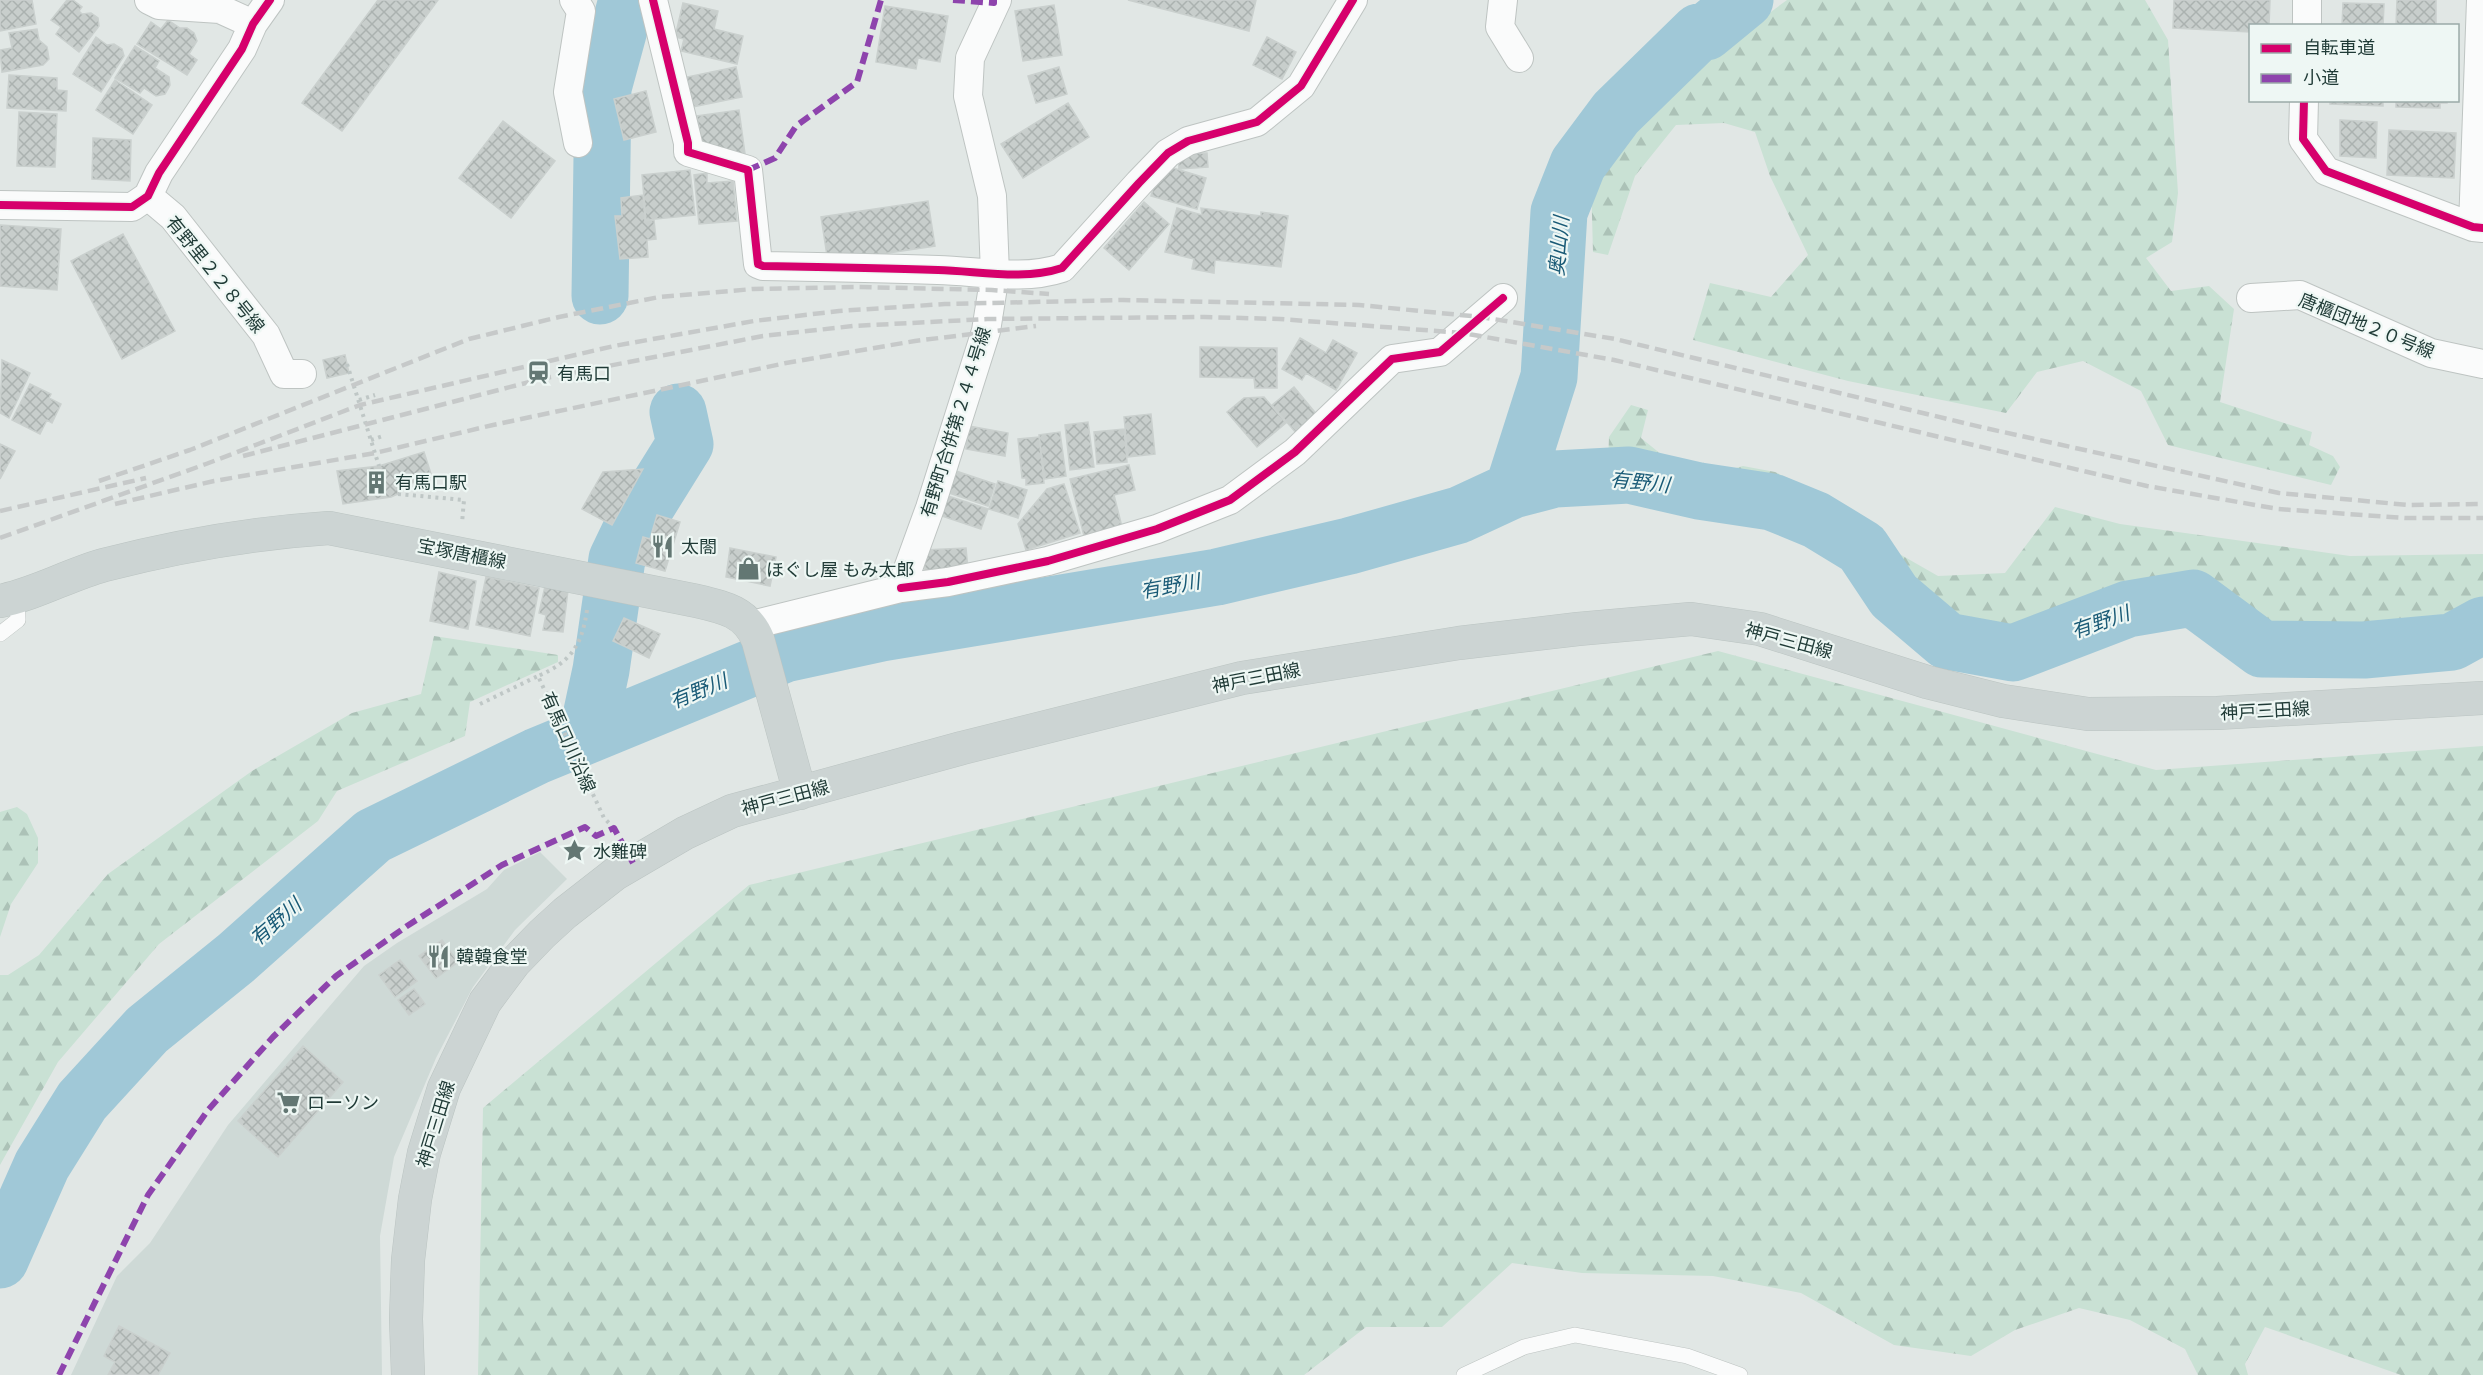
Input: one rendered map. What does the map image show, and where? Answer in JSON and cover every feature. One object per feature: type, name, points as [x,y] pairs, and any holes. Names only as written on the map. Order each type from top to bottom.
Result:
[{"type":"main road","name":"宝塚唐櫃線","points":[[9,599],[102,566],[193,545],[270,532],[329,528],[459,552],[719,606],[738,615],[755,632]]},
{"type":"main road","name":"神戸三田線","points":[[408,1375],[405,1319],[408,1260],[415,1200],[424,1153],[444,1088],[485,1002],[514,963],[542,934],[615,874],[685,833],[732,811],[962,748],[1242,678],[1459,643],[1691,619],[1760,629],[1926,682],[2004,701],[2088,714],[2217,713],[2483,698]]},
{"type":"main road","points":[[755,632],[800,793]]},
{"type":"street","points":[[149,0],[159,5],[219,9],[253,24]]},
{"type":"street","points":[[0,205],[132,207],[148,196],[159,172],[242,49],[253,24],[270,0]]},
{"type":"street","points":[[574,0],[581,11],[568,92],[578,143]]},
{"type":"street","points":[[653,0],[688,143],[688,152],[748,170],[758,264],[994,274],[1046,274],[1062,268],[1168,153],[1188,141],[1257,122],[1301,86],[1353,0]]},
{"type":"street","name":"有野町合併第２４４号線","points":[[901,588],[930,508],[981,351],[994,274],[992,196],[968,96],[970,58],[997,0]]},
{"type":"street","points":[[1503,0],[1500,27],[1520,58]]},
{"type":"street","points":[[2307,0],[2307,24]]},
{"type":"street","points":[[2304,102],[2303,139],[2326,171],[2478,228],[2481,0]]},
{"type":"street","name":"有野里２２８号線","points":[[148,196],[173,217],[266,335],[284,374],[302,374]]},
{"type":"street","name":"唐櫃団地２０号線","points":[[2251,298],[2301,295],[2431,353],[2483,364]]},
{"type":"street","points":[[755,632],[901,588],[948,582],[1048,561],[1157,529],[1230,500],[1294,452],[1392,359],[1440,352],[1503,298]]},
{"type":"lane","points":[[0,634],[18,621],[9,599]]},
{"type":"lane","points":[[1464,1375],[1524,1347],[1575,1335],[1687,1356],[1740,1375]]},
{"type":"path","points":[[347,364],[380,466]]},
{"type":"path","points":[[358,400],[375,395]]},
{"type":"path","points":[[372,440],[383,436]]},
{"type":"path","points":[[398,494],[465,500],[459,552]]},
{"type":"path","points":[[480,704],[538,676]]},
{"type":"shaded area","points":[[540,852],[567,879],[515,930],[473,987],[436,1058],[394,1157],[380,1236],[382,1375],[71,1375],[117,1276],[150,1243],[228,1125],[364,966],[397,943],[487,889],[504,870]]},
{"type":"green space","points":[[1787,0],[2145,0],[2168,40],[2178,193],[2172,242],[2146,258],[2171,291],[2209,286],[2234,309],[2220,402],[2312,432],[2309,445],[2333,456],[2340,467],[2331,485],[2168,445],[2141,391],[2083,361],[2037,372],[2006,413],[1848,381],[1693,340],[1710,283],[1771,297],[1808,255],[1770,176],[1755,132],[1724,123],[1676,125],[1635,176],[1608,255],[1593,252],[1591,180],[1655,84],[1723,47]]},
{"type":"green space","points":[[1631,405],[1648,410],[1641,438],[1677,467],[1718,473],[1743,466],[1775,472],[1826,496],[1844,517],[1875,540],[1938,576],[2005,573],[2055,507],[2120,524],[2350,556],[2483,554],[2483,649],[2448,665],[2281,671],[2189,587],[2129,599],[1979,664],[1916,646],[1885,620],[1852,572],[1773,525],[1607,493],[1609,437]]},
{"type":"green space","points":[[434,636],[558,655],[558,662],[470,702],[465,736],[337,791],[318,821],[159,944],[58,1062],[0,1165],[0,975],[8,975],[39,955],[108,874],[252,771],[352,713],[421,694]]},
{"type":"green space","points":[[1718,651],[2156,770],[2483,746],[2483,1375],[2401,1375],[2265,1327],[2245,1364],[2248,1375],[2198,1375],[2185,1349],[2130,1320],[2079,1308],[2015,1330],[1971,1356],[1894,1345],[1801,1293],[1713,1276],[1582,1273],[1512,1263],[1442,1327],[1366,1327],[1304,1375],[478,1375],[483,1108],[749,885]]},
{"type":"green space","points":[[17,807],[27,814],[38,838],[38,863],[11,904],[0,937],[0,812]]},
{"type":"building","points":[[0,0],[32,0],[36,24],[0,31]]},
{"type":"building","points":[[67,0],[73,0],[82,7],[79,11],[82,14],[91,13],[98,18],[99,26],[79,52],[56,34],[61,27],[51,20]]},
{"type":"building","points":[[378,0],[438,0],[342,131],[302,103]]},
{"type":"building","points":[[1128,0],[1256,0],[1249,31]]},
{"type":"building","points":[[2174,0],[2270,0],[2269,24],[2249,24],[2249,32],[2173,28]]},
{"type":"building","points":[[2397,0],[2436,0],[2436,24],[2396,24]]},
{"type":"building","points":[[683,3],[718,11],[714,29],[743,36],[737,64],[681,51],[684,39],[675,37]]},
{"type":"building","points":[[2343,3],[2384,4],[2383,24],[2342,24]]},
{"type":"building","points":[[1054,5],[1062,55],[1023,61],[1015,11]]},
{"type":"building","points":[[885,6],[948,16],[940,62],[918,58],[916,69],[876,62]]},
{"type":"building","points":[[168,20],[194,33],[197,41],[189,54],[197,60],[187,75],[137,44],[151,22],[161,29]]},
{"type":"building","points":[[37,29],[39,40],[47,47],[49,59],[43,65],[2,72],[0,50],[12,48],[9,33]]},
{"type":"building","points":[[96,37],[107,45],[114,44],[122,49],[124,56],[101,92],[73,74]]},
{"type":"building","points":[[1267,37],[1296,52],[1282,79],[1253,65]]},
{"type":"building","points":[[135,46],[159,61],[155,68],[169,77],[170,85],[165,94],[156,96],[144,88],[140,93],[115,78]]},
{"type":"building","points":[[736,67],[742,97],[692,107],[687,77]]},
{"type":"building","points":[[1059,67],[1067,94],[1036,103],[1028,76]]},
{"type":"building","points":[[9,75],[57,78],[57,90],[67,91],[66,111],[7,108]]},
{"type":"building","points":[[115,80],[152,105],[133,134],[96,110]]},
{"type":"building","points":[[646,91],[656,132],[624,140],[614,99]]},
{"type":"building","points":[[2330,102],[2383,102],[2383,106],[2330,104]]},
{"type":"building","points":[[2396,102],[2447,102],[2440,103],[2440,108],[2396,107]]},
{"type":"building","points":[[1068,103],[1089,137],[1023,178],[1001,144]]},
{"type":"building","points":[[739,110],[745,154],[721,158],[702,151],[697,116]]},
{"type":"building","points":[[19,112],[57,114],[55,167],[17,166]]},
{"type":"building","points":[[2340,120],[2377,122],[2376,158],[2340,156]]},
{"type":"building","points":[[503,121],[555,161],[511,218],[459,178]]},
{"type":"building","points":[[2389,130],[2456,133],[2454,178],[2387,175]]},
{"type":"building","points":[[93,138],[131,140],[130,181],[92,179]]},
{"type":"building","points":[[1207,153],[1208,167],[1179,169],[1178,154]]},
{"type":"building","points":[[1160,164],[1206,178],[1197,209],[1151,196]]},
{"type":"building","points":[[690,170],[695,215],[646,220],[642,175]]},
{"type":"building","points":[[707,173],[707,183],[733,181],[737,221],[699,224],[694,175]]},
{"type":"building","points":[[643,195],[645,221],[654,220],[656,239],[647,240],[648,257],[620,259],[615,216],[622,216],[621,198]]},
{"type":"building","points":[[928,201],[935,246],[828,262],[821,217]]},
{"type":"building","points":[[1144,202],[1169,224],[1129,270],[1104,248]]},
{"type":"building","points":[[1177,208],[1202,215],[1201,208],[1261,216],[1261,212],[1288,216],[1281,267],[1215,260],[1214,273],[1192,269],[1194,259],[1165,252]]},
{"type":"building","points":[[0,225],[61,229],[57,290],[0,286]]},
{"type":"building","points":[[123,234],[175,331],[122,359],[71,261]]},
{"type":"building","points":[[1300,338],[1326,353],[1333,340],[1357,353],[1336,390],[1306,373],[1302,380],[1282,369]]},
{"type":"building","points":[[1200,347],[1277,348],[1277,388],[1255,388],[1254,378],[1200,377]]},
{"type":"building","points":[[345,355],[349,373],[327,378],[323,360]]},
{"type":"building","points":[[2,360],[30,373],[9,418],[0,413]]},
{"type":"building","points":[[30,384],[51,394],[49,398],[61,404],[52,423],[47,420],[40,434],[12,420]]},
{"type":"building","points":[[1294,387],[1318,416],[1297,434],[1272,405]]},
{"type":"building","points":[[1264,397],[1286,423],[1257,447],[1227,412],[1244,398]]},
{"type":"building","points":[[1151,414],[1155,454],[1128,457],[1124,417]]},
{"type":"building","points":[[1088,422],[1094,467],[1070,470],[1065,425]]},
{"type":"building","points":[[969,426],[1008,433],[1005,456],[966,449]]},
{"type":"building","points":[[1124,429],[1127,462],[1097,464],[1094,432]]},
{"type":"building","points":[[1060,432],[1066,476],[1045,479],[1039,435]]},
{"type":"building","points":[[1039,437],[1044,483],[1026,485],[1026,478],[1022,478],[1018,439]]},
{"type":"building","points":[[0,444],[15,451],[0,479]]},
{"type":"building","name":"有馬口駅","points":[[424,452],[432,477],[398,487],[398,494],[391,497],[343,504],[337,471],[379,466]]},
{"type":"building","points":[[1129,465],[1135,490],[1114,495],[1122,527],[1084,536],[1070,479]]},
{"type":"building","points":[[643,469],[612,525],[582,509],[603,472]]},
{"type":"building","points":[[956,471],[995,484],[988,506],[949,493]]},
{"type":"building","points":[[998,481],[1027,490],[1018,518],[989,509]]},
{"type":"building","points":[[1064,484],[1080,533],[1026,550],[1018,524],[1047,489]]},
{"type":"building","points":[[948,496],[988,509],[981,529],[942,516]]},
{"type":"building","points":[[657,515],[680,522],[665,571],[636,563],[643,537],[650,539]]},
{"type":"building","points":[[730,548],[776,557],[770,586],[726,577]]},
{"type":"building","points":[[966,548],[968,569],[925,571],[924,550]]},
{"type":"building","points":[[439,572],[476,581],[468,629],[430,621]]},
{"type":"building","points":[[486,577],[539,588],[530,636],[476,625]]},
{"type":"building","points":[[545,586],[568,590],[563,632],[543,630],[546,615],[539,613]]},
{"type":"building","points":[[624,618],[660,634],[649,658],[613,641]]},
{"type":"building","points":[[442,940],[458,962],[436,978],[419,956]]},
{"type":"building","points":[[400,960],[417,981],[395,997],[379,975]]},
{"type":"building","points":[[414,989],[425,1004],[409,1015],[398,1000]]},
{"type":"building","points":[[303,1046],[343,1082],[278,1157],[238,1121]]},
{"type":"building","points":[[119,1326],[170,1353],[158,1375],[108,1375],[115,1362],[104,1356]]},
{"type":"waterway","points":[[600,296],[603,88],[627,0]]},
{"type":"waterway","name":"奥山川","points":[[1513,490],[1549,377],[1559,212],[1578,164],[1616,113],[1699,32],[1706,32],[1745,0]]},
{"type":"waterway","points":[[587,735],[601,670],[617,559],[629,534],[685,444],[678,412]]},
{"type":"waterway","name":"有野川","points":[[0,1260],[42,1165],[82,1101],[147,1030],[236,958],[373,836],[537,756],[785,654],[882,633],[1217,577],[1349,546],[1459,515],[1513,490],[1555,479],[1629,475],[1699,491],[1772,502],[1816,520],[1862,548],[1894,596],[1947,641],[2013,653],[2128,609],[2193,598],[2262,649],[2364,650],[2452,642],[2483,625]]},
{"type":"railway","points":[[99,481],[190,450],[469,339],[559,317],[659,297],[753,289],[859,287],[992,290],[1049,294]]},
{"type":"railway","points":[[0,538],[206,464],[360,405],[614,346],[754,321],[839,311],[945,304],[1123,300],[1359,305],[1481,317],[1615,339],[1985,428],[2279,493],[2408,505],[2483,504]]},
{"type":"railway","points":[[243,456],[541,379],[763,336],[853,326],[987,319],[1204,317],[1280,319],[1463,333],[1614,360],[2147,486],[2278,509],[2405,518],[2483,518]]},
{"type":"railway","points":[[115,504],[214,481],[375,453],[493,425],[786,363],[915,341],[1036,326]]},
{"type":"railway","points":[[0,511],[146,478]]},
{"type":"marked path","points":[[748,170],[775,158],[796,126],[857,82],[881,0]]},
{"type":"marked path","points":[[953,0],[994,3],[994,0]]},
{"type":"marked path","points":[[59,1375],[148,1195],[208,1110],[273,1037],[336,976],[407,926],[502,865],[585,827],[596,836],[614,828],[633,863]]},
{"type":"cycle path","points":[[0,205],[132,207],[148,196],[159,173],[242,49],[253,24],[270,0]]},
{"type":"cycle path","points":[[653,0],[688,143],[688,152],[748,170],[758,264],[1016,275],[1062,268],[1168,153],[1188,141],[1257,122],[1301,86],[1353,0]]},
{"type":"cycle path","points":[[2304,102],[2303,139],[2326,171],[2473,227],[2483,228]]},
{"type":"cycle path","points":[[901,588],[948,582],[1048,561],[1157,529],[1230,500],[1295,452],[1392,359],[1440,352],[1503,298]]},
{"type":"place","name":"有馬口","points":[[539,373]]},
{"type":"place","name":"有馬口駅","points":[[377,482]]},
{"type":"place","name":"太閤","points":[[663,546]]},
{"type":"place","name":"ほぐし屋 もみ太郎","points":[[748,569]]},
{"type":"place","name":"水難碑","points":[[575,851]]},
{"type":"place","name":"韓韓食堂","points":[[438,956]]},
{"type":"place","name":"ローソン","points":[[289,1102]]}]
